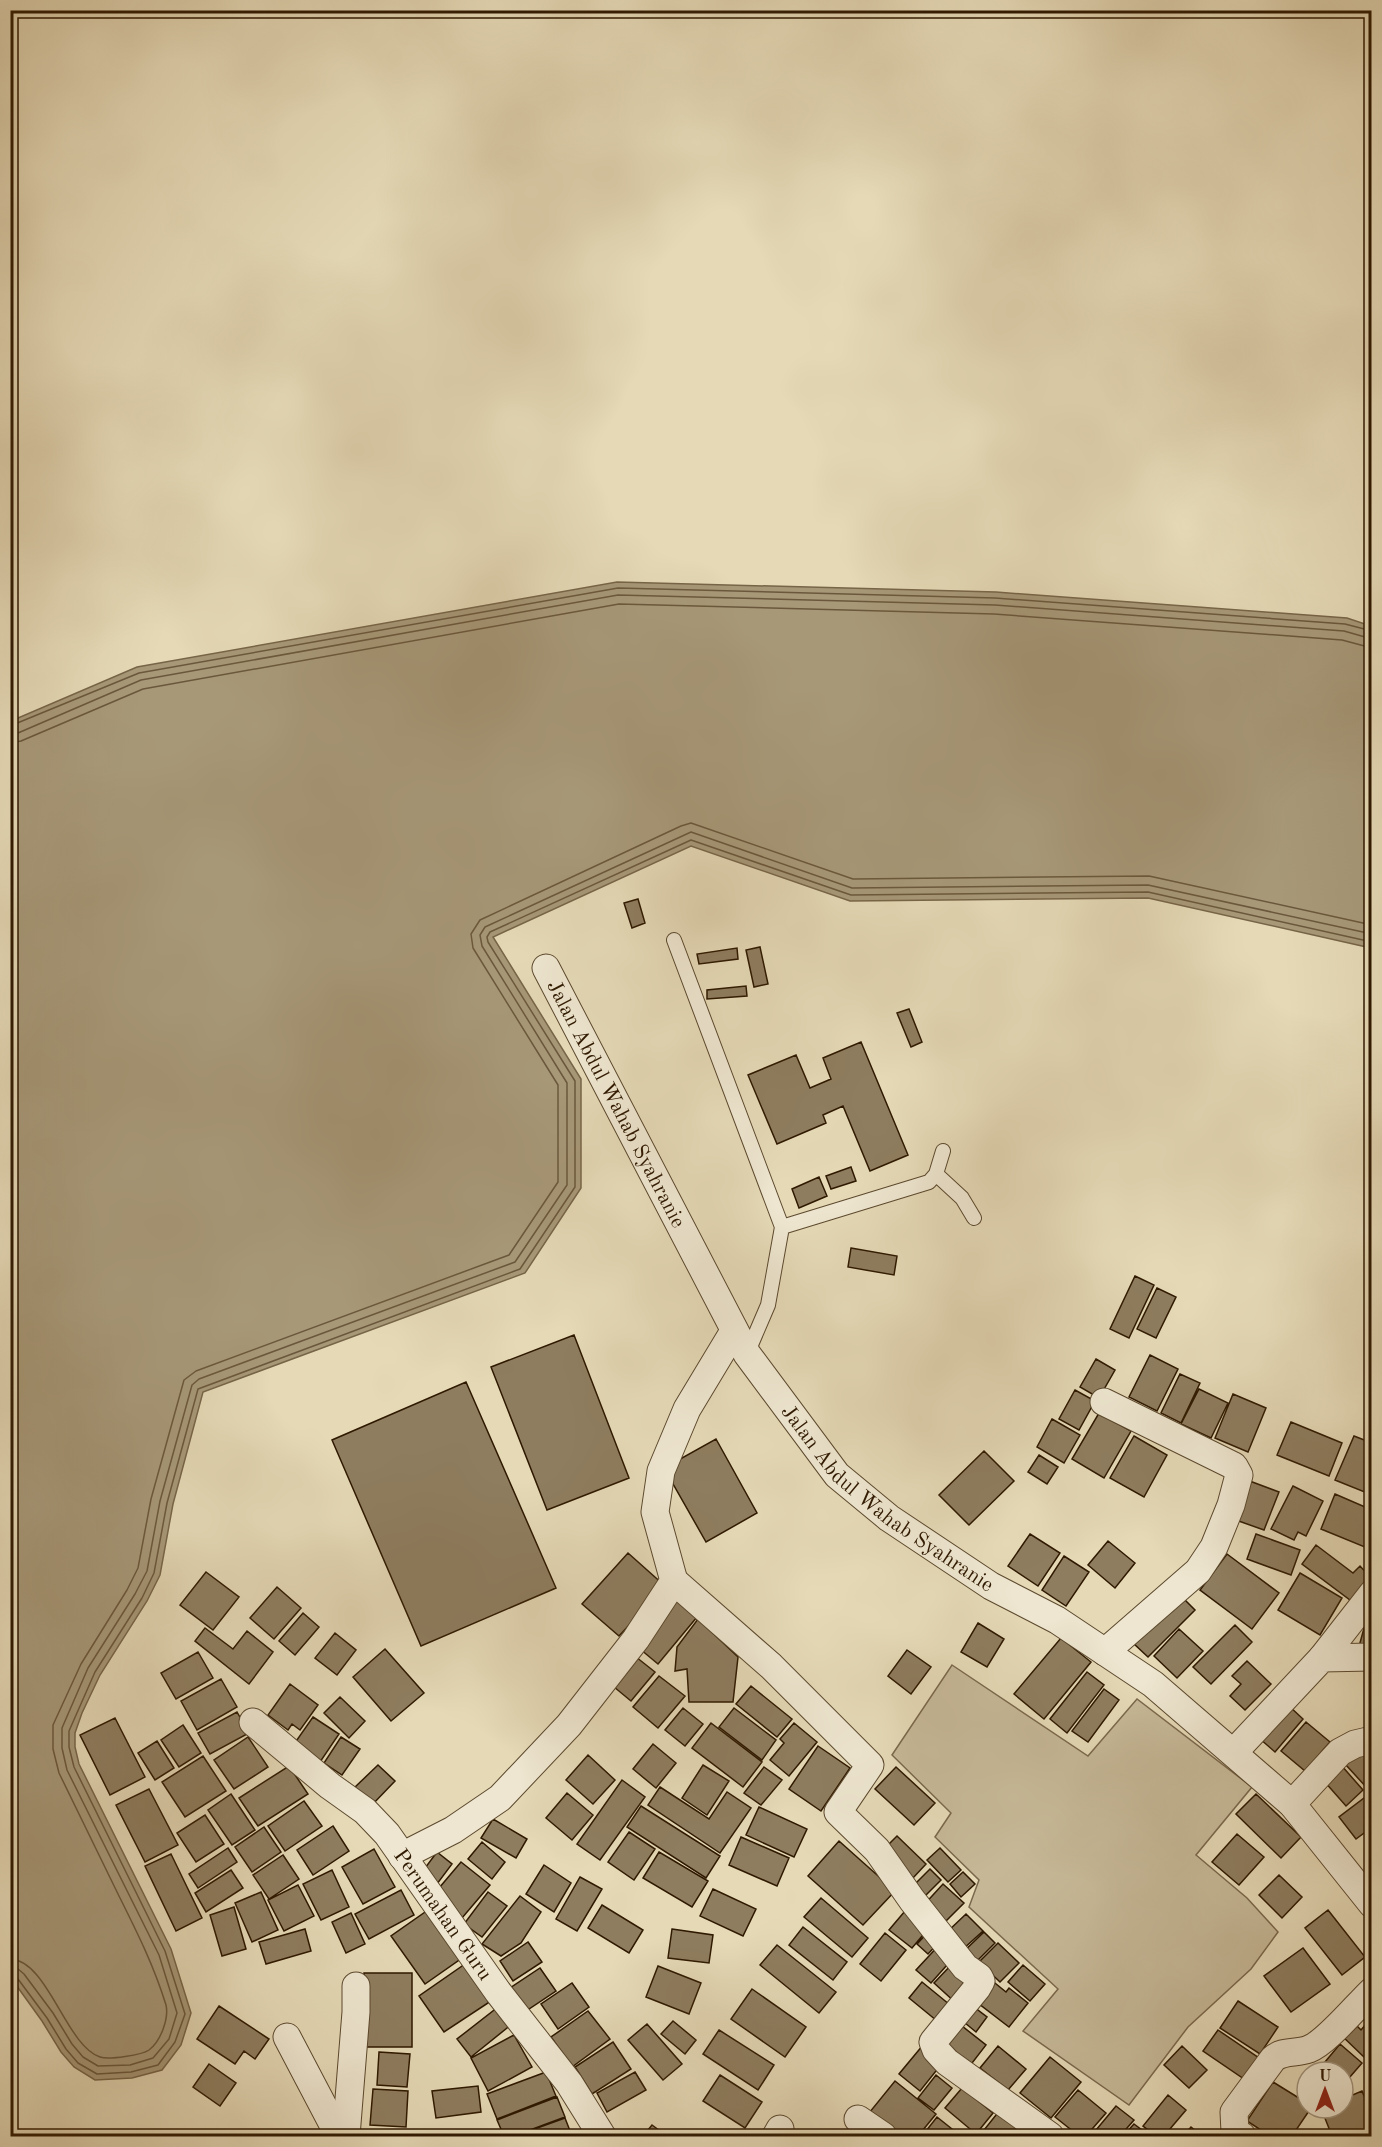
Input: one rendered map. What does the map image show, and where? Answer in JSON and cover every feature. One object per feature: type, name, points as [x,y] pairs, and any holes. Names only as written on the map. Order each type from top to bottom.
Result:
[{"type":"street","name":"Jalan Abdul Wahab Syahranie","points":[[546,968],[741,1342],[837,1475],[889,1518],[991,1586],[1057,1620],[1153,1684],[1292,1804],[1371,1904]]},
{"type":"street","points":[[741,1342],[687,1409],[661,1471],[655,1512],[674,1581],[771,1666],[870,1765],[838,1812],[877,1850],[912,1900],[965,1967],[981,1981],[933,2042],[936,2050],[946,2062],[1050,2136]]},
{"type":"street","points":[[1104,1402],[1234,1466],[1239,1475],[1231,1505],[1214,1547],[1198,1571],[1105,1652]]},
{"type":"street","points":[[402,1856],[453,1830],[500,1798],[569,1725],[636,1639],[674,1581]]},
{"type":"street","points":[[1234,1752],[1322,1658],[1371,1594]]},
{"type":"street","points":[[1322,1658],[1371,1657]]},
{"type":"street","name":"Perumahan Guru","points":[[253,1722],[330,1786],[365,1811],[387,1834],[498,1992],[569,2083],[602,2136]]},
{"type":"street","points":[[1292,1804],[1340,1752],[1355,1744],[1371,1740]]},
{"type":"street","points":[[346,2136],[356,1986]]},
{"type":"street","points":[[1242,2136],[1235,2132],[1234,2112],[1273,2059],[1279,2054],[1308,2049],[1319,2043],[1371,1990]]},
{"type":"street","points":[[287,2037],[339,2136]]},
{"type":"street","points":[[858,2119],[883,2136]]},
{"type":"lane","points":[[674,939],[782,1227],[768,1305],[741,1342]]},
{"type":"lane","points":[[782,1227],[929,1182],[936,1174],[943,1151]]},
{"type":"lane","points":[[936,1174],[962,1198],[974,1218]]},
{"type":"shaded area","points":[[952,1665],[1088,1756],[1137,1699],[1252,1787],[1196,1855],[1247,1898],[1278,1932],[1251,1969],[1188,2027],[1129,2105],[1023,2031],[1058,1989],[969,1907],[979,1880],[935,1837],[951,1813],[892,1755]]},
{"type":"water","points":[[617,582],[996,592],[1347,618],[1371,626],[1371,948],[1148,898],[850,901],[691,846],[493,937],[581,1079],[581,1188],[525,1273],[203,1392],[173,1504],[160,1575],[147,1601],[100,1675],[75,1733],[79,1764],[171,1949],[191,2013],[181,2045],[162,2070],[132,2078],[95,2080],[74,2067],[61,2052],[11,1978],[11,721],[137,667]]},
{"type":"building","points":[[638,899],[645,923],[632,928],[624,903]]},
{"type":"building","points":[[760,947],[768,984],[754,987],[746,950]]},
{"type":"building","points":[[737,948],[738,959],[699,964],[697,954]]},
{"type":"building","points":[[746,986],[747,996],[707,999],[707,990]]},
{"type":"building","points":[[909,1009],[922,1042],[911,1047],[897,1013]]},
{"type":"building","points":[[861,1042],[908,1155],[870,1171],[843,1106],[823,1115],[826,1123],[777,1144],[748,1075],[796,1055],[810,1088],[831,1079],[823,1058]]},
{"type":"building","points":[[851,1167],[856,1181],[831,1189],[826,1176]]},
{"type":"building","points":[[819,1177],[827,1196],[799,1208],[792,1189]]},
{"type":"building","points":[[851,1248],[897,1256],[894,1275],[848,1267]]},
{"type":"building","points":[[1135,1276],[1154,1285],[1129,1338],[1110,1329]]},
{"type":"building","points":[[1157,1288],[1176,1297],[1156,1338],[1137,1329]]},
{"type":"building","points":[[574,1335],[629,1478],[547,1510],[491,1367]]},
{"type":"building","points":[[1150,1355],[1178,1369],[1157,1411],[1129,1397]]},
{"type":"building","points":[[1096,1359],[1115,1370],[1099,1398],[1080,1387]]},
{"type":"building","points":[[1180,1374],[1200,1383],[1181,1423],[1161,1413]]},
{"type":"building","points":[[466,1382],[556,1588],[421,1646],[332,1440]]},
{"type":"building","points":[[1199,1389],[1228,1403],[1211,1438],[1181,1424]]},
{"type":"building","points":[[1075,1390],[1095,1401],[1079,1430],[1059,1419]]},
{"type":"building","points":[[1233,1394],[1266,1408],[1248,1452],[1215,1438]]},
{"type":"building","points":[[1099,1413],[1131,1431],[1104,1478],[1072,1459]]},
{"type":"building","points":[[1052,1419],[1080,1435],[1064,1463],[1037,1447]]},
{"type":"building","points":[[1291,1422],[1342,1443],[1329,1476],[1277,1455]]},
{"type":"building","points":[[1134,1436],[1167,1455],[1144,1497],[1110,1478]]},
{"type":"building","points":[[1354,1436],[1372,1443],[1372,1495],[1335,1480]]},
{"type":"building","points":[[716,1439],[757,1513],[706,1542],[664,1468]]},
{"type":"building","points":[[984,1451],[1014,1481],[969,1525],[939,1495]]},
{"type":"building","points":[[1039,1455],[1058,1467],[1047,1484],[1028,1472]]},
{"type":"building","points":[[1247,1480],[1279,1492],[1264,1530],[1233,1519]]},
{"type":"building","points":[[1293,1486],[1323,1501],[1306,1536],[1298,1532],[1294,1540],[1271,1529]]},
{"type":"building","points":[[1335,1494],[1372,1510],[1372,1550],[1321,1529]]},
{"type":"building","points":[[1030,1534],[1060,1553],[1038,1586],[1008,1566]]},
{"type":"building","points":[[1256,1534],[1300,1550],[1291,1575],[1247,1559]]},
{"type":"building","points":[[1108,1541],[1135,1563],[1115,1588],[1088,1565]]},
{"type":"building","points":[[1316,1545],[1353,1573],[1360,1566],[1372,1579],[1372,1583],[1354,1603],[1302,1564]]},
{"type":"building","points":[[628,1553],[665,1586],[619,1636],[582,1604]]},
{"type":"building","points":[[1227,1554],[1279,1593],[1252,1629],[1200,1590]]},
{"type":"building","points":[[1064,1556],[1089,1572],[1066,1606],[1042,1590]]},
{"type":"building","points":[[206,1572],[239,1597],[213,1630],[180,1605]]},
{"type":"building","points":[[1300,1573],[1342,1598],[1320,1635],[1278,1610]]},
{"type":"building","points":[[277,1587],[301,1608],[274,1639],[250,1618]]},
{"type":"building","points":[[1180,1595],[1195,1610],[1148,1657],[1133,1643]]},
{"type":"building","points":[[672,1597],[697,1617],[658,1664],[634,1644]]},
{"type":"building","points":[[303,1613],[319,1627],[295,1655],[279,1641]]},
{"type":"building","points":[[698,1619],[738,1657],[733,1702],[689,1702],[687,1669],[675,1671],[677,1647]]},
{"type":"building","points":[[1366,1621],[1372,1623],[1372,1651],[1358,1650]]},
{"type":"building","points":[[978,1623],[1004,1639],[987,1667],[961,1652]]},
{"type":"building","points":[[1235,1625],[1252,1642],[1211,1684],[1193,1667]]},
{"type":"building","points":[[205,1628],[233,1649],[247,1631],[273,1652],[249,1684],[195,1641]]},
{"type":"building","points":[[1179,1629],[1203,1651],[1177,1678],[1154,1656]]},
{"type":"building","points":[[335,1633],[356,1650],[337,1675],[315,1658]]},
{"type":"building","points":[[1061,1638],[1091,1662],[1044,1719],[1014,1694]]},
{"type":"building","points":[[385,1649],[424,1693],[391,1721],[353,1677]]},
{"type":"building","points":[[907,1650],[931,1667],[911,1694],[888,1676]]},
{"type":"building","points":[[198,1652],[213,1678],[176,1699],[161,1673]]},
{"type":"building","points":[[631,1653],[655,1672],[631,1701],[608,1682]]},
{"type":"building","points":[[1247,1661],[1271,1684],[1245,1710],[1230,1696],[1241,1684],[1232,1676]]},
{"type":"building","points":[[1087,1672],[1104,1685],[1067,1733],[1050,1719]]},
{"type":"building","points":[[659,1676],[685,1696],[658,1728],[633,1707]]},
{"type":"building","points":[[221,1679],[237,1707],[197,1730],[181,1701]]},
{"type":"building","points":[[290,1684],[318,1705],[300,1730],[292,1724],[288,1730],[268,1715]]},
{"type":"building","points":[[751,1686],[792,1719],[777,1737],[736,1704]]},
{"type":"building","points":[[1104,1689],[1119,1700],[1088,1742],[1072,1731]]},
{"type":"building","points":[[340,1697],[365,1721],[349,1738],[324,1713]]},
{"type":"building","points":[[1288,1705],[1303,1719],[1275,1752],[1259,1738]]},
{"type":"building","points":[[683,1708],[703,1724],[685,1746],[665,1730]]},
{"type":"building","points":[[734,1708],[776,1740],[762,1760],[719,1727]]},
{"type":"building","points":[[237,1712],[249,1733],[210,1754],[198,1733]]},
{"type":"building","points":[[313,1717],[339,1734],[318,1765],[292,1747]]},
{"type":"building","points":[[115,1718],[145,1777],[110,1795],[80,1735]]},
{"type":"building","points":[[1306,1722],[1330,1742],[1305,1771],[1281,1751]]},
{"type":"building","points":[[711,1723],[762,1762],[743,1787],[692,1748]]},
{"type":"building","points":[[794,1723],[817,1742],[789,1776],[770,1760],[784,1743],[780,1739]]},
{"type":"building","points":[[183,1725],[201,1753],[179,1767],[161,1740]]},
{"type":"building","points":[[248,1737],[268,1767],[234,1789],[214,1760]]},
{"type":"building","points":[[341,1737],[360,1749],[342,1775],[324,1763]]},
{"type":"building","points":[[157,1741],[174,1768],[155,1780],[138,1753]]},
{"type":"building","points":[[653,1744],[676,1763],[656,1788],[633,1769]]},
{"type":"building","points":[[818,1746],[850,1768],[821,1811],[789,1789]]},
{"type":"building","points":[[1368,1746],[1372,1750],[1372,1784],[1367,1788],[1346,1765]]},
{"type":"building","points":[[588,1755],[615,1780],[593,1804],[566,1780]]},
{"type":"building","points":[[203,1756],[226,1791],[185,1817],[162,1782]]},
{"type":"building","points":[[378,1765],[395,1781],[371,1806],[353,1789]]},
{"type":"building","points":[[703,1765],[729,1781],[707,1815],[682,1798]]},
{"type":"building","points":[[1341,1765],[1363,1790],[1346,1806],[1324,1781]]},
{"type":"building","points":[[289,1766],[308,1794],[258,1826],[239,1798]]},
{"type":"building","points":[[764,1767],[782,1780],[761,1805],[744,1793]]},
{"type":"building","points":[[896,1767],[935,1803],[914,1825],[875,1789]]},
{"type":"building","points":[[622,1780],[645,1797],[600,1860],[577,1844]]},
{"type":"building","points":[[660,1787],[709,1819],[727,1792],[751,1808],[720,1853],[648,1805]]},
{"type":"building","points":[[149,1789],[178,1845],[145,1862],[116,1805]]},
{"type":"building","points":[[1372,1792],[1372,1827],[1356,1839],[1339,1817]]},
{"type":"building","points":[[567,1793],[593,1815],[572,1840],[546,1818]]},
{"type":"building","points":[[231,1794],[255,1830],[232,1845],[208,1810]]},
{"type":"building","points":[[1256,1794],[1301,1837],[1281,1858],[1236,1814]]},
{"type":"building","points":[[304,1801],[322,1826],[285,1851],[268,1826]]},
{"type":"building","points":[[641,1806],[720,1856],[706,1878],[627,1827]]},
{"type":"building","points":[[759,1807],[807,1829],[794,1857],[746,1835]]},
{"type":"building","points":[[205,1815],[224,1844],[196,1862],[177,1833]]},
{"type":"building","points":[[493,1819],[527,1839],[516,1858],[481,1838]]},
{"type":"building","points":[[333,1826],[349,1851],[313,1875],[297,1850]]},
{"type":"building","points":[[264,1827],[281,1852],[252,1872],[235,1847]]},
{"type":"building","points":[[629,1832],[655,1849],[634,1880],[608,1862]]},
{"type":"building","points":[[1237,1834],[1264,1857],[1239,1885],[1212,1862]]},
{"type":"building","points":[[897,1836],[926,1864],[913,1878],[884,1849]]},
{"type":"building","points":[[741,1837],[789,1858],[777,1886],[729,1865]]},
{"type":"building","points":[[839,1841],[895,1891],[863,1925],[808,1876]]},
{"type":"building","points":[[482,1842],[505,1862],[492,1879],[468,1859]]},
{"type":"building","points":[[228,1848],[237,1862],[198,1888],[189,1874]]},
{"type":"building","points":[[940,1848],[961,1870],[948,1882],[927,1860]]},
{"type":"building","points":[[374,1849],[395,1887],[363,1904],[342,1867]]},
{"type":"building","points":[[437,1852],[452,1864],[434,1888],[419,1876]]},
{"type":"building","points":[[659,1852],[708,1881],[692,1907],[643,1878]]},
{"type":"building","points":[[171,1854],[202,1918],[176,1931],[145,1866]]},
{"type":"building","points":[[283,1855],[299,1879],[269,1899],[253,1875]]},
{"type":"building","points":[[461,1862],[490,1885],[462,1918],[434,1894]]},
{"type":"building","points":[[544,1865],[571,1883],[554,1912],[526,1894]]},
{"type":"building","points":[[930,1869],[941,1880],[921,1900],[910,1889]]},
{"type":"building","points":[[231,1870],[243,1888],[206,1912],[195,1893]]},
{"type":"building","points":[[332,1870],[349,1907],[321,1920],[303,1884]]},
{"type":"building","points":[[963,1872],[975,1884],[961,1897],[950,1884]]},
{"type":"building","points":[[1279,1875],[1302,1897],[1282,1918],[1259,1895]]},
{"type":"building","points":[[580,1877],[602,1889],[577,1931],[556,1919]]},
{"type":"building","points":[[943,1884],[964,1903],[942,1925],[922,1907]]},
{"type":"building","points":[[298,1885],[314,1916],[284,1931],[268,1900]]},
{"type":"building","points":[[713,1889],[756,1909],[743,1936],[700,1916]]},
{"type":"building","points":[[401,1890],[414,1915],[369,1939],[355,1914]]},
{"type":"building","points":[[261,1892],[278,1930],[252,1942],[235,1903]]},
{"type":"building","points":[[488,1892],[507,1906],[482,1937],[464,1924]]},
{"type":"building","points":[[520,1896],[541,1912],[521,1943],[501,1956],[482,1944]]},
{"type":"building","points":[[821,1898],[868,1938],[852,1957],[804,1917]]},
{"type":"building","points":[[602,1905],[643,1930],[629,1953],[588,1928]]},
{"type":"building","points":[[234,1907],[246,1949],[222,1956],[210,1915]]},
{"type":"building","points":[[428,1910],[462,1958],[425,1984],[391,1936]]},
{"type":"building","points":[[1328,1910],[1365,1957],[1342,1975],[1305,1928]]},
{"type":"building","points":[[905,1911],[928,1929],[912,1948],[889,1930]]},
{"type":"building","points":[[351,1913],[365,1944],[346,1953],[332,1922]]},
{"type":"building","points":[[966,1914],[983,1931],[962,1950],[946,1933]]},
{"type":"building","points":[[803,1927],[847,1962],[833,1980],[789,1945]]},
{"type":"building","points":[[305,1929],[311,1951],[266,1964],[259,1942]]},
{"type":"building","points":[[672,1929],[713,1935],[709,1963],[668,1958]]},
{"type":"building","points":[[931,1929],[942,1939],[928,1954],[917,1944]]},
{"type":"building","points":[[984,1932],[995,1943],[972,1966],[960,1955]]},
{"type":"building","points":[[885,1933],[906,1950],[881,1981],[860,1964]]},
{"type":"building","points":[[528,1942],[542,1962],[513,1981],[500,1961]]},
{"type":"building","points":[[941,1943],[955,1956],[931,1983],[916,1970]]},
{"type":"building","points":[[998,1943],[1019,1963],[1000,1982],[979,1962]]},
{"type":"building","points":[[777,1945],[836,1992],[819,2013],[760,1965]]},
{"type":"building","points":[[1303,1948],[1330,1984],[1291,2012],[1264,1976]]},
{"type":"building","points":[[954,1962],[977,1983],[957,2004],[934,1983]]},
{"type":"building","points":[[465,1964],[491,2001],[444,2032],[419,1996]]},
{"type":"building","points":[[1023,1965],[1045,1984],[1030,2001],[1008,1982]]},
{"type":"building","points":[[658,1966],[701,1983],[689,2014],[646,1997]]},
{"type":"building","points":[[540,1968],[556,1991],[526,2011],[510,1988]]},
{"type":"building","points":[[364,1973],[412,1973],[412,2047],[364,2047]]},
{"type":"building","points":[[990,1979],[1006,1992],[1009,1988],[1028,2003],[1009,2027],[974,2000]]},
{"type":"building","points":[[922,1982],[955,2009],[942,2025],[909,1998]]},
{"type":"building","points":[[572,1983],[589,2007],[558,2029],[541,2004]]},
{"type":"building","points":[[752,1989],[806,2027],[785,2057],[731,2019]]},
{"type":"building","points":[[1238,2001],[1278,2027],[1260,2054],[1220,2028]]},
{"type":"building","points":[[970,2004],[987,2017],[976,2032],[959,2018]]},
{"type":"building","points":[[219,2006],[269,2039],[255,2059],[244,2051],[235,2064],[197,2039]]},
{"type":"building","points":[[498,2007],[512,2024],[471,2057],[457,2039]]},
{"type":"building","points":[[588,2011],[610,2039],[572,2067],[551,2037]]},
{"type":"building","points":[[673,2021],[696,2040],[685,2054],[661,2034]]},
{"type":"building","points":[[1352,2021],[1361,2030],[1366,2024],[1372,2030],[1372,2051],[1365,2058],[1340,2034]]},
{"type":"building","points":[[957,2022],[986,2045],[969,2067],[940,2044]]},
{"type":"building","points":[[647,2024],[682,2064],[663,2080],[628,2040]]},
{"type":"building","points":[[719,2030],[774,2065],[758,2090],[703,2054]]},
{"type":"building","points":[[1218,2030],[1259,2058],[1244,2079],[1203,2051]]},
{"type":"building","points":[[514,2035],[532,2067],[488,2091],[471,2058]]},
{"type":"building","points":[[613,2042],[631,2069],[592,2094],[575,2067]]},
{"type":"building","points":[[1340,2044],[1362,2063],[1355,2071],[1355,2060],[1327,2060]]},
{"type":"building","points":[[923,2045],[944,2061],[920,2091],[899,2074]]},
{"type":"building","points":[[998,2046],[1026,2069],[1008,2090],[980,2068]]},
{"type":"building","points":[[1182,2046],[1207,2070],[1189,2088],[1164,2065]]},
{"type":"building","points":[[379,2052],[410,2054],[407,2087],[377,2085]]},
{"type":"building","points":[[1050,2057],[1081,2082],[1051,2118],[1020,2093]]},
{"type":"building","points":[[209,2064],[236,2083],[220,2106],[193,2087]]},
{"type":"building","points":[[546,2072],[556,2096],[497,2119],[487,2094]]},
{"type":"building","points":[[635,2072],[646,2090],[607,2112],[597,2093]]},
{"type":"building","points":[[720,2075],[762,2102],[745,2128],[703,2101]]},
{"type":"building","points":[[936,2075],[952,2088],[934,2110],[918,2098]]},
{"type":"building","points":[[895,2081],[936,2114],[918,2136],[899,2136],[869,2113]]},
{"type":"building","points":[[1273,2082],[1295,2096],[1295,2120],[1303,2120],[1292,2136],[1270,2136],[1247,2121]]},
{"type":"building","points":[[478,2086],[481,2112],[436,2118],[432,2091]]},
{"type":"building","points":[[962,2088],[993,2113],[976,2134],[945,2108]]},
{"type":"building","points":[[373,2089],[408,2091],[406,2127],[370,2125]]},
{"type":"building","points":[[1078,2090],[1106,2113],[1086,2136],[1079,2136],[1055,2117]]},
{"type":"building","points":[[1362,2091],[1372,2115],[1372,2136],[1332,2136],[1326,2120],[1355,2120],[1355,2094]]},
{"type":"building","points":[[1168,2095],[1186,2110],[1164,2136],[1156,2136],[1143,2126]]},
{"type":"building","points":[[557,2097],[565,2117],[514,2136],[504,2136],[497,2120]]},
{"type":"building","points":[[1116,2106],[1134,2120],[1120,2136],[1091,2136]]},
{"type":"building","points":[[1000,2110],[1032,2136],[980,2135]]},
{"type":"building","points":[[937,2117],[957,2133],[953,2136],[922,2136]]},
{"type":"building","points":[[565,2118],[572,2136],[515,2136]]},
{"type":"building","points":[[1134,2124],[1150,2136],[1123,2136]]},
{"type":"building","points":[[652,2125],[667,2136],[643,2136]]},
{"type":"building","points":[[1191,2127],[1202,2136],[1183,2136]]}]
